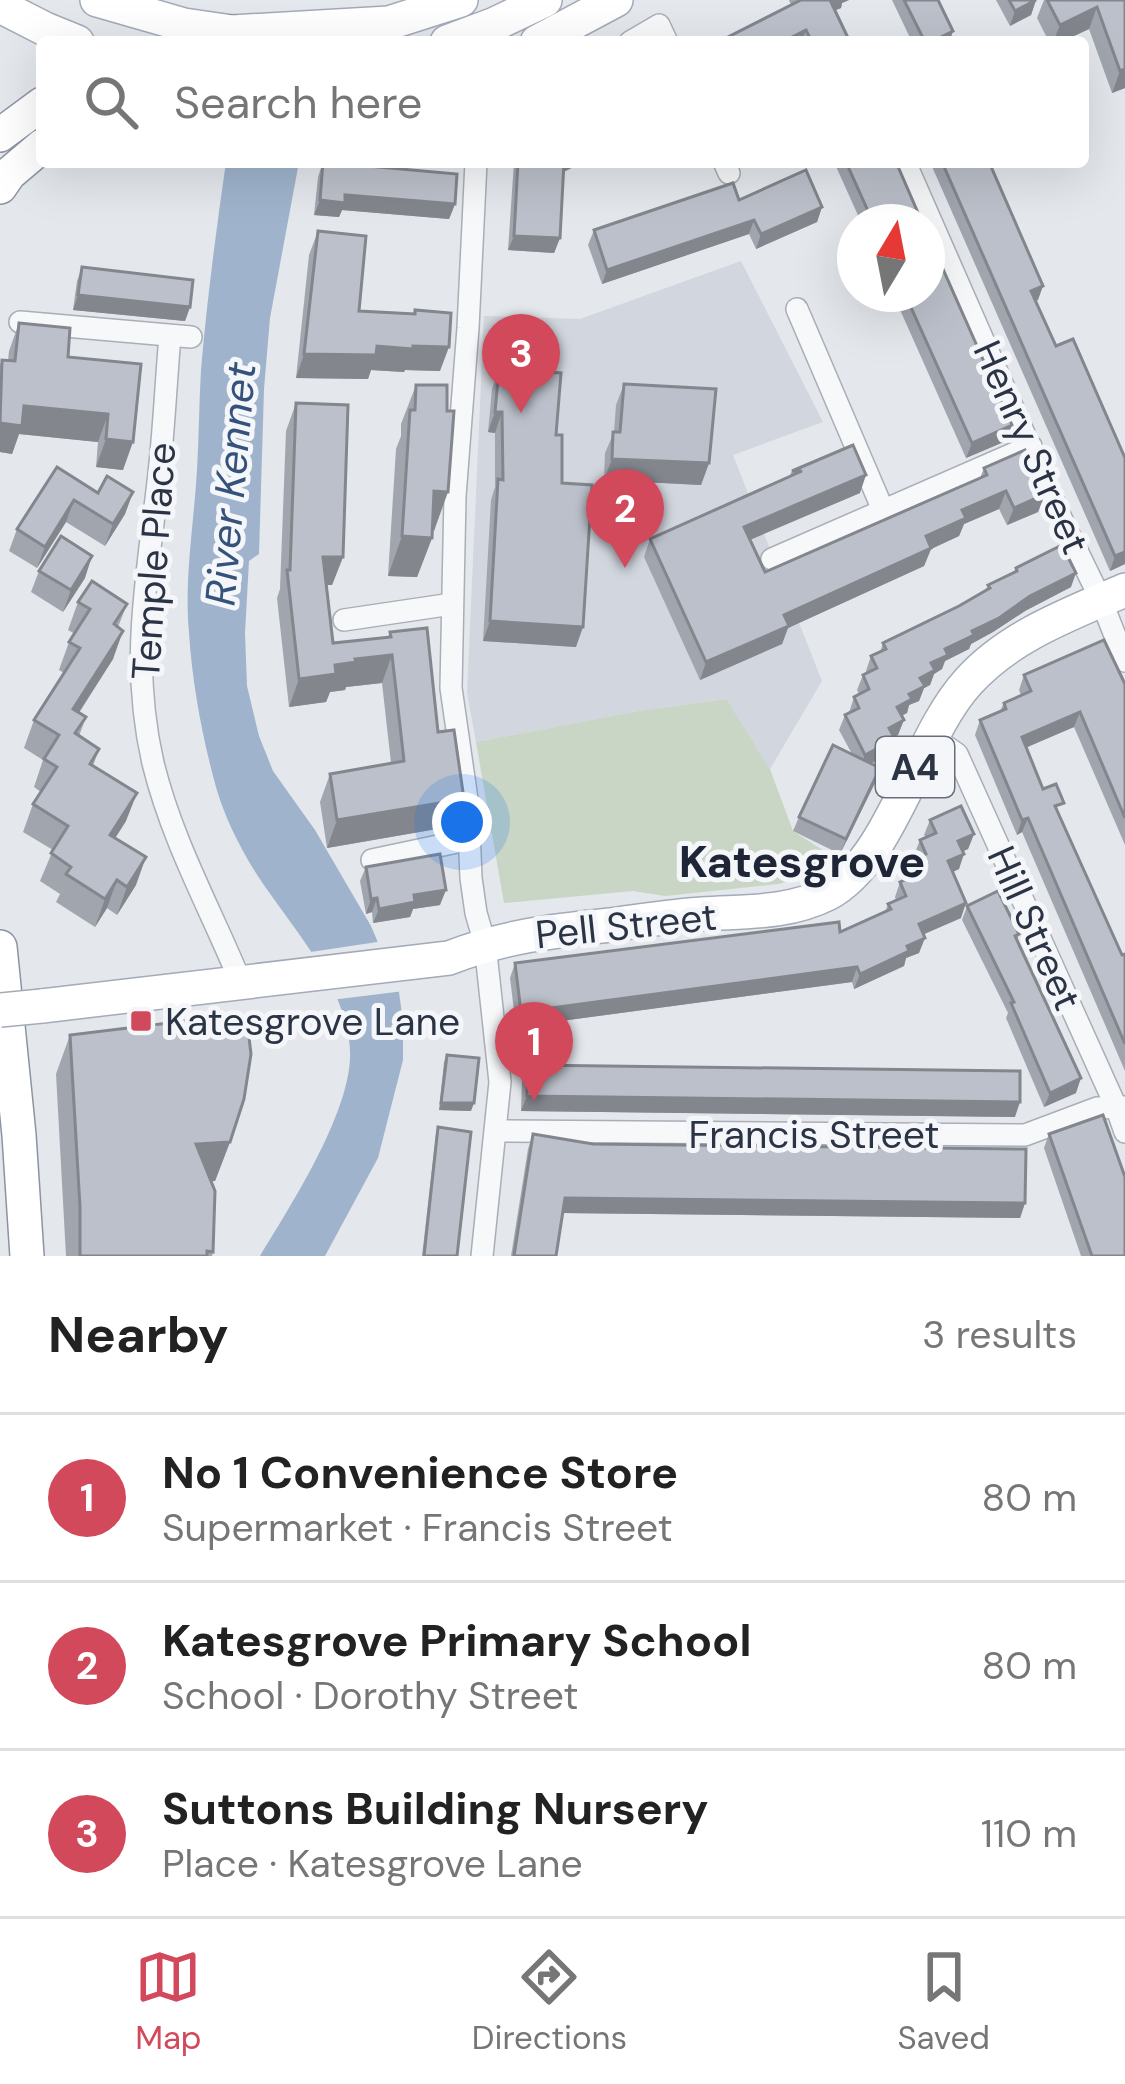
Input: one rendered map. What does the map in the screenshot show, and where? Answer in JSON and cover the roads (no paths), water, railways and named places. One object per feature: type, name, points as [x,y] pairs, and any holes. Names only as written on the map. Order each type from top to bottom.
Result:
[{"type":"main road","points":[[97,0],[221,36]]},
{"type":"main road","points":[[350,24],[387,0]]},
{"type":"main road","points":[[234,36],[388,23],[461,0]]},
{"type":"main road","points":[[463,36],[545,0]]},
{"type":"main road","points":[[548,36],[616,0]]},
{"type":"main road","points":[[0,7],[64,36]]},
{"type":"main road","points":[[0,135],[36,108]]},
{"type":"main road","points":[[0,187],[36,151]]},
{"type":"main road","name":"Pell Street","points":[[485,944],[533,933],[704,914],[758,913],[830,892],[863,864],[957,694],[987,663],[1034,631],[1113,595]]},
{"type":"main road","name":"A4","points":[[0,1010],[449,958],[485,944]]},
{"type":"main road","points":[[0,947],[27,1256]]},
{"type":"street","points":[[476,168],[455,496],[452,706],[500,1082],[482,1256]]},
{"type":"street","name":"Henry Street","points":[[907,168],[1031,446],[1113,595],[1125,661]]},
{"type":"street","points":[[797,309],[884,510]]},
{"type":"street","name":"Temple Place","points":[[20,322],[180,337],[140,622],[146,726],[168,817],[242,983]]},
{"type":"street","points":[[772,559],[1031,446]]},
{"type":"street","points":[[344,620],[452,604]]},
{"type":"street","name":"Hill Street","points":[[931,736],[957,754],[1121,1108],[1125,1132]]},
{"type":"street","points":[[372,860],[471,838]]},
{"type":"street","name":"Francis Street","points":[[497,1131],[1025,1136],[1097,1108],[1121,1108]]},
{"type":"water","name":"River Kennet","points":[[225,168],[298,168],[270,318],[259,554],[249,561],[247,686],[273,771],[315,830],[371,926],[399,992],[403,1022],[403,1060],[378,1158],[325,1256],[260,1256],[316,1160],[339,1108],[350,1059],[348,1032],[328,980],[248,860],[228,819],[205,741],[190,651],[188,592],[212,266]]},
{"type":"place","name":"Suttons Building Nursery","points":[[521,413]]},
{"type":"place","name":"Katesgrove Primary School","points":[[625,568]]},
{"type":"place","name":"Katesgrove Lane","points":[[141,1021]]},
{"type":"place","name":"No 1 Convenience Store","points":[[534,1101]]},
{"type":"district","name":"Katesgrove","points":[[802,861]]}]
